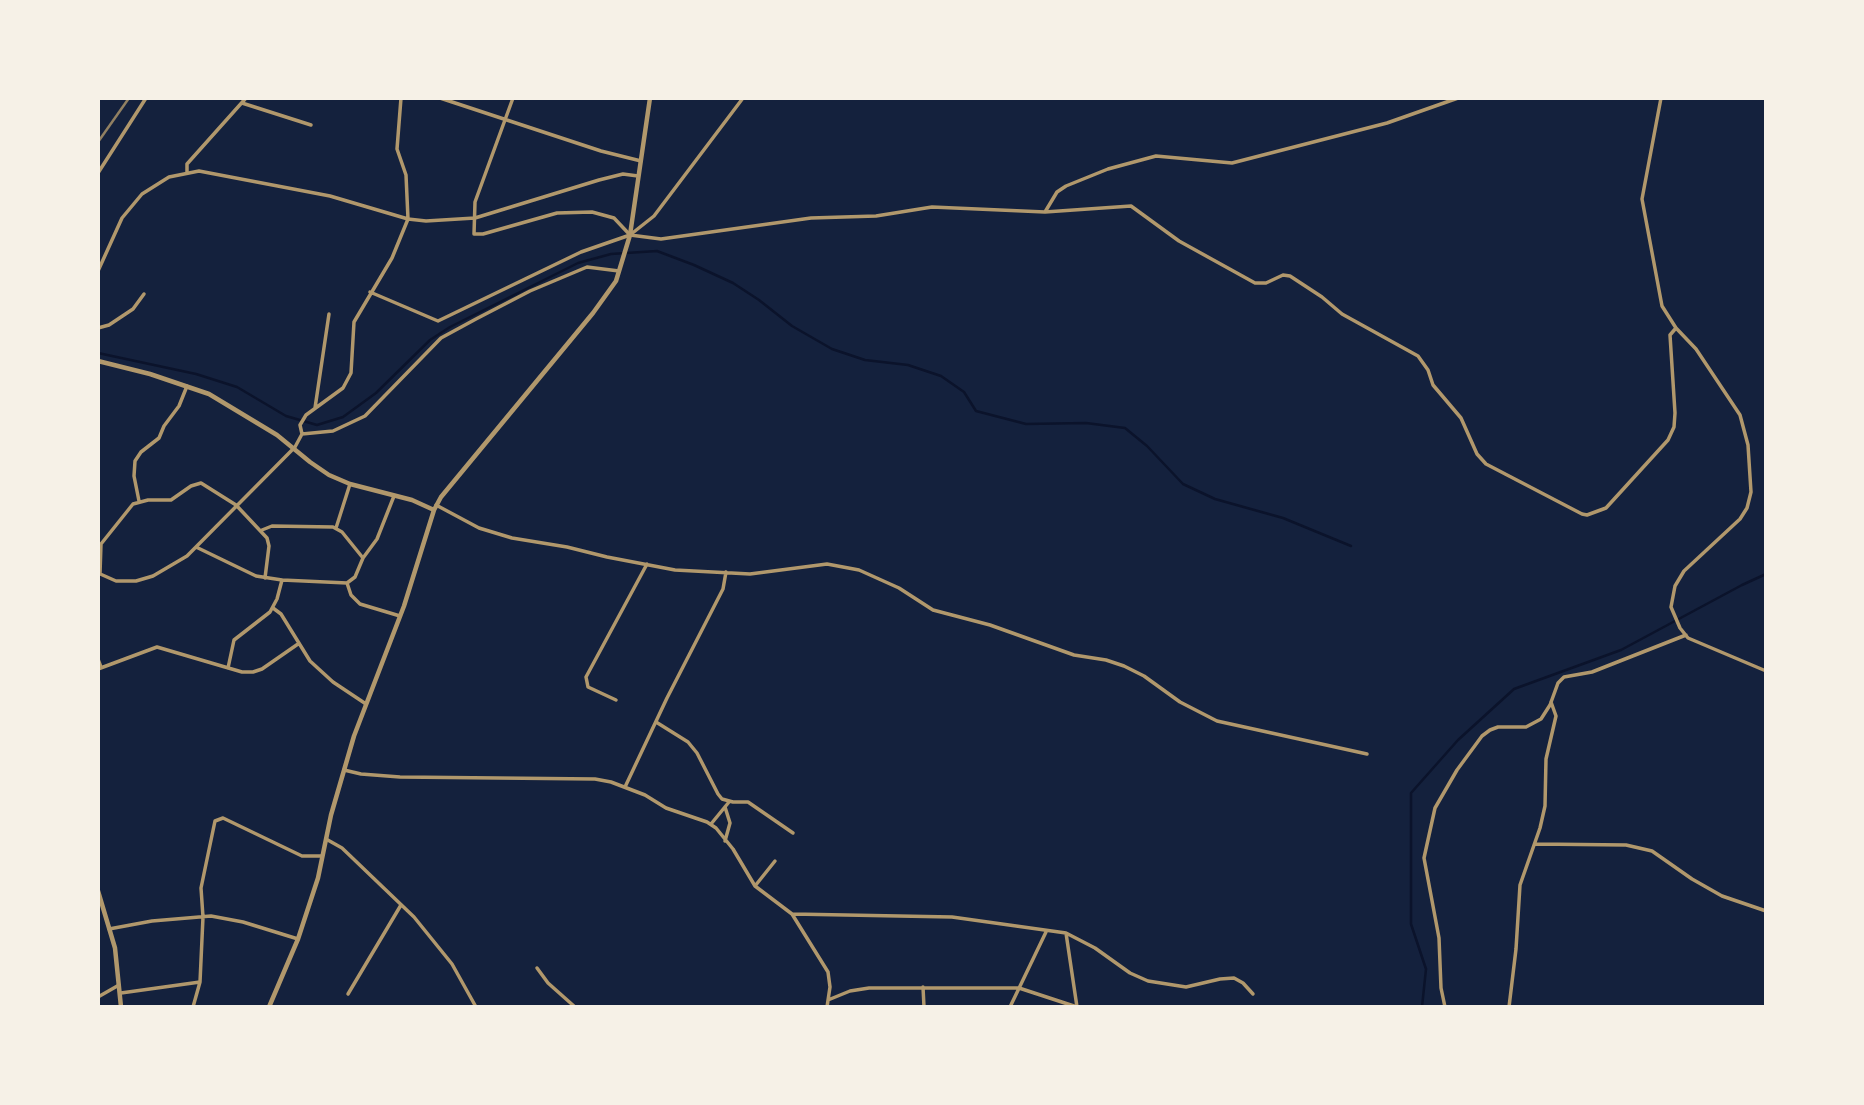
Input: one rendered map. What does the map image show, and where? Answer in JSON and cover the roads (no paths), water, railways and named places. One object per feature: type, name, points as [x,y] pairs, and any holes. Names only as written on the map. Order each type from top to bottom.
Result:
[{"type":"street","points":[[98,173],[146,98]]},
{"type":"street","points":[[187,173],[187,164],[246,98]]},
{"type":"street","points":[[265,578],[269,546],[267,538],[236,505],[201,483],[191,486],[171,500],[139,502],[131,507],[99,550],[99,574],[116,581],[136,581],[153,576],[187,556],[236,505],[295,447],[302,435],[300,425],[306,415],[343,388],[351,373],[354,322],[391,258],[408,219],[406,175],[397,149],[401,98]]},
{"type":"street","points":[[440,98],[601,151],[641,161]]},
{"type":"street","points":[[513,98],[475,202],[474,234],[483,234],[557,213],[592,212],[614,218],[630,235],[661,239],[811,218],[876,216],[932,207],[1045,212],[1131,206],[1179,241],[1255,283],[1266,283],[1283,275],[1290,276],[1342,314],[1418,356],[1428,370],[1433,385],[1461,418],[1477,454],[1486,464],[1582,514],[1592,514],[1606,508],[1668,440],[1674,427],[1671,334],[1676,328]]},
{"type":"street","points":[[269,1007],[298,939],[318,878],[344,770],[400,616],[435,508],[616,281],[630,235],[650,98]]},
{"type":"street","points":[[370,292],[438,321],[581,252],[630,235],[654,216],[743,98]]},
{"type":"street","points":[[1045,212],[1057,192],[1108,169],[1156,156],[1232,163],[1387,123],[1458,98]]},
{"type":"street","points":[[1661,98],[1642,199],[1662,306],[1676,328],[1696,349],[1740,415],[1748,444],[1751,492],[1747,508],[1740,519],[1690,564],[1679,578],[1671,598],[1672,611],[1680,628],[1695,642],[1766,671]]},
{"type":"street","points":[[242,103],[311,125]]},
{"type":"street","points":[[98,271],[122,218],[142,194],[169,177],[187,173],[199,171],[330,196],[408,219],[426,221],[475,218],[599,180],[623,174],[639,176]]},
{"type":"street","points":[[302,435],[333,430],[365,416],[441,338],[530,291],[587,267],[619,271]]},
{"type":"street","points":[[98,328],[109,325],[133,309],[144,293]]},
{"type":"street","points":[[315,408],[329,314]]},
{"type":"street","points":[[98,361],[187,386],[234,407],[295,447],[320,470],[350,484],[412,500],[498,534],[676,570],[762,573],[827,564],[859,570],[898,588],[933,610],[990,625],[1074,655],[1124,666],[1144,676],[1180,702],[1217,721],[1367,754]]},
{"type":"street","points":[[139,502],[134,476],[135,461],[141,452],[159,438],[179,406],[187,386]]},
{"type":"street","points":[[336,528],[350,484]]},
{"type":"street","points":[[196,547],[238,569],[265,578],[346,583],[355,577],[363,558],[377,539],[394,496]]},
{"type":"street","points":[[261,531],[272,526],[336,528],[363,558]]},
{"type":"street","points":[[616,700],[588,687],[586,677],[647,564]]},
{"type":"street","points":[[625,787],[723,589],[726,572]]},
{"type":"street","points":[[228,668],[234,640],[273,608],[282,580]]},
{"type":"street","points":[[346,583],[351,595],[360,604],[400,616]]},
{"type":"street","points":[[273,608],[281,614],[310,661],[332,682],[366,704]]},
{"type":"street","points":[[1445,1007],[1441,988],[1439,938],[1424,867],[1426,842],[1436,808],[1457,770],[1486,732],[1498,727],[1520,728],[1532,725],[1545,715],[1558,683],[1564,677],[1592,672],[1686,635]]},
{"type":"street","points":[[98,659],[100,668],[157,647],[242,672],[258,671],[298,644]]},
{"type":"street","points":[[1508,1007],[1522,874],[1535,844],[1545,806],[1546,759],[1556,716],[1551,702]]},
{"type":"street","points":[[656,722],[688,742],[701,759],[718,794],[729,802],[748,802],[793,833]]},
{"type":"street","points":[[344,770],[400,777],[595,779],[625,787],[666,808],[711,824],[733,849],[755,886],[792,914],[828,972],[830,988],[827,1007]]},
{"type":"street","points":[[711,824],[729,802]]},
{"type":"street","points":[[725,807],[730,823],[725,841]]},
{"type":"street","points":[[193,1007],[200,982],[203,917],[201,888],[214,824],[218,819],[223,818],[303,856],[322,856]]},
{"type":"street","points":[[326,839],[342,848],[414,917],[452,964],[475,1007]]},
{"type":"street","points":[[1535,844],[1626,845],[1652,851],[1692,879],[1723,896],[1766,911]]},
{"type":"street","points":[[755,886],[775,861]]},
{"type":"street","points":[[98,891],[115,948],[121,1007]]},
{"type":"street","points":[[348,994],[401,905]]},
{"type":"street","points":[[792,914],[952,917],[1066,933],[1095,948],[1130,973],[1157,984],[1186,987],[1234,978],[1253,993]]},
{"type":"street","points":[[109,929],[152,921],[203,917],[243,922],[298,939]]},
{"type":"street","points":[[1010,1007],[1046,932]]},
{"type":"street","points":[[828,1000],[860,989],[1019,988],[1077,1007],[1066,933]]},
{"type":"street","points":[[537,968],[548,983],[575,1007]]},
{"type":"street","points":[[121,993],[200,982]]},
{"type":"street","points":[[98,997],[120,985]]},
{"type":"street","points":[[923,987],[924,1007]]},
{"type":"waterway","points":[[98,353],[196,374],[237,387],[286,416],[317,425],[343,417],[376,393],[430,340],[450,327],[578,263],[611,254],[657,251],[733,283],[792,326],[832,349],[865,360],[908,365],[941,376],[964,392],[976,411],[1026,424],[1086,423],[1125,428],[1147,446],[1183,484],[1215,499],[1283,518],[1351,546]]},
{"type":"waterway","points":[[1422,1007],[1426,969],[1411,924],[1411,793],[1458,740],[1514,689],[1621,650],[1766,574]]},
{"type":"railway","points":[[98,142],[129,98]]}]
